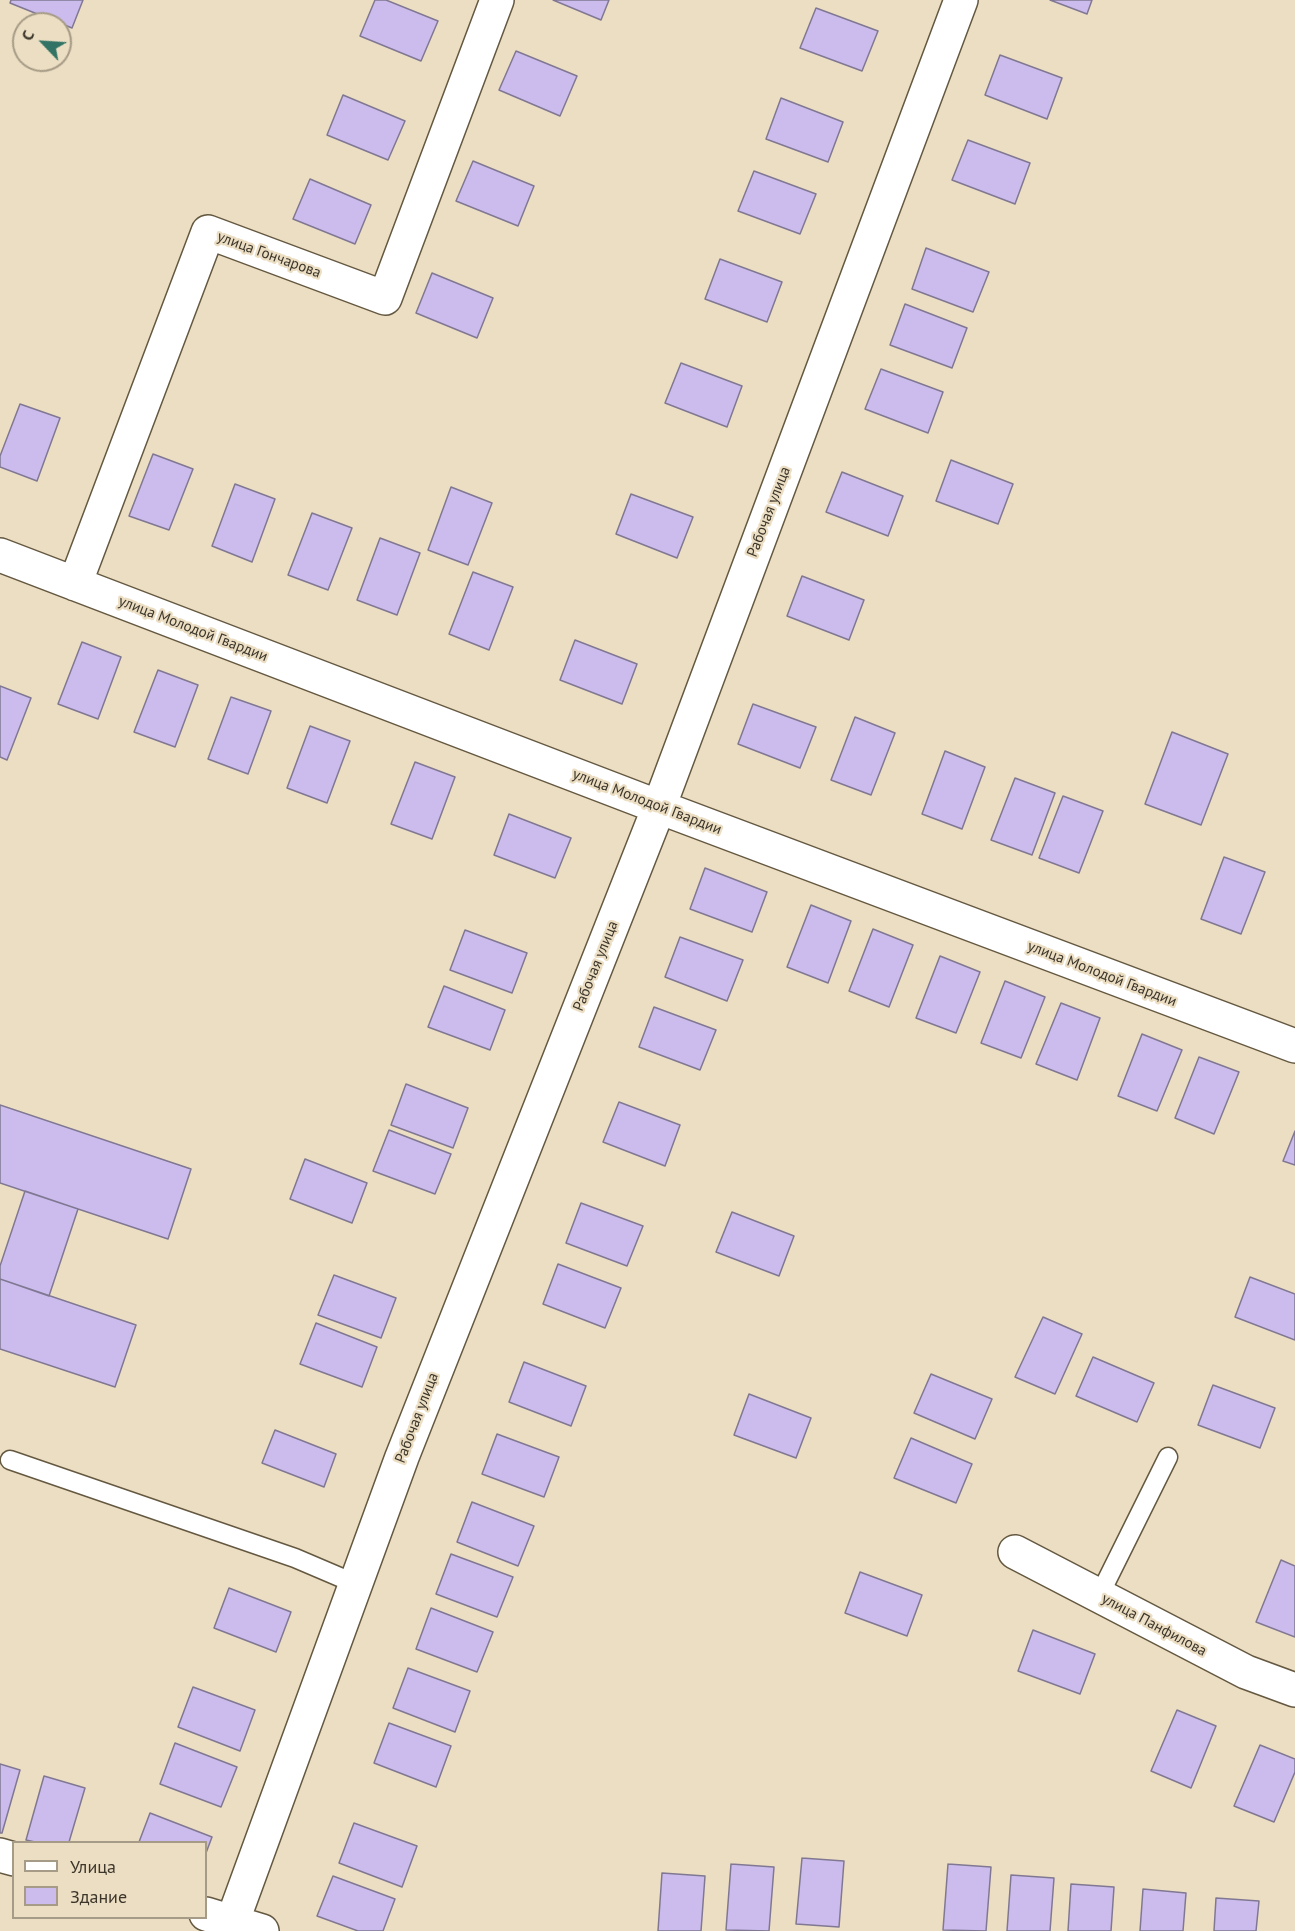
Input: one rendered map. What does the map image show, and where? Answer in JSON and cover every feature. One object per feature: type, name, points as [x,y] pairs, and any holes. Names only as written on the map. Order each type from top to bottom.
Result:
[{"type":"street","name":"улица Гончарова","points":[[75,584],[208,232],[385,298],[497,0]]},
{"type":"street","name":"Рабочая улица","points":[[232,1924],[402,1456],[659,807],[961,0]]},
{"type":"street","name":"улица Молодой Гвардии","points":[[0,555],[659,807],[1295,1046]]},
{"type":"street","name":"улица Панфилова","points":[[1016,1552],[1246,1672],[1295,1690]]},
{"type":"lane","points":[[1099,1596],[1168,1457]]},
{"type":"lane","points":[[10,1460],[295,1558],[356,1584]]},
{"type":"building","points":[[11,0],[83,0],[72,28],[72,12],[32,12],[10,3]]},
{"type":"building","points":[[375,0],[386,0],[438,21],[421,61],[360,36]]},
{"type":"building","points":[[553,0],[609,0],[601,20]]},
{"type":"building","points":[[1050,0],[1092,0],[1087,14]]},
{"type":"building","points":[[816,8],[878,31],[862,71],[800,48]]},
{"type":"building","points":[[516,51],[577,76],[560,116],[499,90]]},
{"type":"building","points":[[1000,55],[1062,78],[1047,119],[985,95]]},
{"type":"building","points":[[343,95],[405,121],[388,160],[327,135]]},
{"type":"building","points":[[781,98],[843,122],[828,162],[766,139]]},
{"type":"building","points":[[968,140],[1030,163],[1015,204],[952,180]]},
{"type":"building","points":[[473,161],[534,186],[518,226],[456,201]]},
{"type":"building","points":[[754,171],[816,194],[800,234],[738,211]]},
{"type":"building","points":[[310,179],[371,205],[355,244],[293,219]]},
{"type":"building","points":[[926,248],[989,272],[973,312],[912,289]]},
{"type":"building","points":[[720,259],[782,282],[767,322],[705,299]]},
{"type":"building","points":[[432,273],[493,298],[477,338],[416,313]]},
{"type":"building","points":[[905,304],[967,328],[952,368],[890,345]]},
{"type":"building","points":[[681,363],[742,386],[727,427],[665,403]]},
{"type":"building","points":[[881,369],[943,392],[928,433],[865,409]]},
{"type":"building","points":[[20,404],[60,418],[37,481],[0,467],[0,456]]},
{"type":"building","points":[[153,454],[193,469],[169,530],[129,516]]},
{"type":"building","points":[[951,460],[1013,484],[998,524],[936,501]]},
{"type":"building","points":[[842,472],[903,496],[888,536],[826,512]]},
{"type":"building","points":[[235,484],[275,499],[252,562],[212,546]]},
{"type":"building","points":[[451,487],[492,503],[468,565],[428,550]]},
{"type":"building","points":[[631,494],[693,517],[677,558],[616,534]]},
{"type":"building","points":[[312,513],[352,528],[328,590],[288,575]]},
{"type":"building","points":[[380,538],[420,553],[397,615],[357,600]]},
{"type":"building","points":[[473,572],[513,587],[489,650],[449,634]]},
{"type":"building","points":[[802,576],[864,600],[849,640],[787,616]]},
{"type":"building","points":[[575,640],[637,664],[622,704],[560,680]]},
{"type":"building","points":[[82,642],[121,657],[98,719],[58,704]]},
{"type":"building","points":[[158,670],[198,685],[175,747],[134,732]]},
{"type":"building","points":[[0,686],[31,698],[7,760],[0,757]]},
{"type":"building","points":[[231,697],[271,711],[248,774],[208,759]]},
{"type":"building","points":[[753,704],[816,727],[800,768],[738,744]]},
{"type":"building","points":[[855,717],[895,733],[871,795],[831,780]]},
{"type":"building","points":[[310,726],[350,741],[327,803],[287,788]]},
{"type":"building","points":[[1172,732],[1228,754],[1201,825],[1145,804]]},
{"type":"building","points":[[945,751],[985,767],[962,829],[922,814]]},
{"type":"building","points":[[415,762],[455,777],[432,839],[391,824]]},
{"type":"building","points":[[1015,778],[1055,793],[1032,855],[991,840]]},
{"type":"building","points":[[1063,796],[1103,811],[1079,873],[1039,858]]},
{"type":"building","points":[[509,814],[571,838],[555,878],[494,855]]},
{"type":"building","points":[[1224,857],[1265,872],[1241,934],[1201,919]]},
{"type":"building","points":[[705,868],[767,892],[752,932],[690,909]]},
{"type":"building","points":[[811,905],[851,921],[828,983],[787,967]]},
{"type":"building","points":[[873,929],[913,945],[889,1007],[849,991]]},
{"type":"building","points":[[465,930],[527,953],[512,993],[450,970]]},
{"type":"building","points":[[680,937],[743,960],[727,1001],[665,977]]},
{"type":"building","points":[[940,956],[980,972],[956,1033],[916,1018]]},
{"type":"building","points":[[1005,981],[1045,997],[1021,1058],[981,1043]]},
{"type":"building","points":[[444,986],[505,1010],[490,1050],[428,1027]]},
{"type":"building","points":[[1061,1003],[1100,1018],[1077,1080],[1036,1064]]},
{"type":"building","points":[[654,1007],[716,1030],[700,1070],[639,1047]]},
{"type":"building","points":[[1142,1034],[1182,1050],[1157,1111],[1118,1096]]},
{"type":"building","points":[[1199,1057],[1239,1072],[1214,1134],[1175,1118]]},
{"type":"building","points":[[406,1084],[468,1108],[453,1148],[391,1125]]},
{"type":"building","points":[[619,1102],[680,1125],[665,1166],[603,1142]]},
{"type":"building","points":[[0,1105],[191,1169],[168,1239],[0,1183]]},
{"type":"building","points":[[389,1130],[451,1154],[435,1194],[373,1171]]},
{"type":"building","points":[[1295,1131],[1295,1165],[1283,1161]]},
{"type":"building","points":[[305,1159],[367,1183],[352,1223],[290,1199]]},
{"type":"building","points":[[25,1191],[78,1209],[49,1296],[0,1279],[0,1266]]},
{"type":"building","points":[[581,1203],[643,1226],[627,1266],[566,1243]]},
{"type":"building","points":[[732,1212],[794,1236],[779,1276],[716,1252]]},
{"type":"building","points":[[558,1264],[621,1288],[605,1328],[543,1304]]},
{"type":"building","points":[[334,1275],[396,1298],[381,1338],[318,1315]]},
{"type":"building","points":[[1250,1277],[1295,1294],[1295,1340],[1235,1317]]},
{"type":"building","points":[[0,1279],[136,1325],[115,1387],[0,1349]]},
{"type":"building","points":[[1043,1317],[1082,1334],[1055,1394],[1015,1377]]},
{"type":"building","points":[[316,1323],[377,1347],[362,1387],[300,1364]]},
{"type":"building","points":[[1093,1357],[1154,1383],[1137,1422],[1076,1396]]},
{"type":"building","points":[[524,1362],[586,1386],[571,1426],[509,1402]]},
{"type":"building","points":[[931,1374],[992,1399],[975,1439],[914,1413]]},
{"type":"building","points":[[1213,1385],[1275,1408],[1260,1448],[1198,1425]]},
{"type":"building","points":[[749,1394],[811,1418],[796,1458],[734,1435]]},
{"type":"building","points":[[275,1430],[336,1454],[324,1487],[262,1463]]},
{"type":"building","points":[[497,1434],[559,1457],[544,1497],[482,1474]]},
{"type":"building","points":[[911,1438],[972,1464],[956,1503],[894,1478]]},
{"type":"building","points":[[472,1502],[534,1526],[518,1566],[457,1542]]},
{"type":"building","points":[[451,1554],[513,1577],[497,1617],[436,1594]]},
{"type":"building","points":[[1281,1560],[1295,1566],[1295,1637],[1256,1622]]},
{"type":"building","points":[[860,1572],[922,1595],[907,1636],[845,1613]]},
{"type":"building","points":[[229,1588],[291,1612],[276,1652],[214,1628]]},
{"type":"building","points":[[431,1608],[493,1632],[477,1672],[416,1649]]},
{"type":"building","points":[[1033,1630],[1095,1654],[1080,1694],[1018,1671]]},
{"type":"building","points":[[408,1668],[470,1691],[455,1732],[393,1708]]},
{"type":"building","points":[[193,1687],[255,1710],[240,1751],[178,1727]]},
{"type":"building","points":[[1177,1710],[1216,1726],[1191,1788],[1151,1771]]},
{"type":"building","points":[[389,1723],[451,1746],[436,1787],[374,1763]]},
{"type":"building","points":[[175,1743],[237,1767],[221,1807],[160,1784]]},
{"type":"building","points":[[1260,1745],[1295,1759],[1295,1772],[1274,1822],[1234,1806]]},
{"type":"building","points":[[0,1764],[20,1770],[2,1833],[0,1833]]},
{"type":"building","points":[[44,1776],[85,1788],[69,1841],[26,1840]]},
{"type":"building","points":[[150,1813],[212,1837],[207,1850],[207,1841],[139,1841]]},
{"type":"building","points":[[354,1823],[417,1846],[402,1887],[339,1863]]},
{"type":"building","points":[[802,1858],[844,1861],[839,1927],[796,1924]]},
{"type":"building","points":[[731,1864],[774,1867],[769,1931],[726,1930]]},
{"type":"building","points":[[948,1864],[991,1867],[986,1931],[943,1930]]},
{"type":"building","points":[[662,1873],[705,1876],[701,1931],[658,1931]]},
{"type":"building","points":[[1011,1875],[1054,1878],[1050,1931],[1007,1931]]},
{"type":"building","points":[[333,1876],[395,1899],[383,1931],[358,1931],[317,1916]]},
{"type":"building","points":[[1071,1884],[1114,1887],[1111,1931],[1068,1931]]},
{"type":"building","points":[[1143,1889],[1186,1893],[1183,1931],[1140,1931]]},
{"type":"building","points":[[1216,1898],[1259,1901],[1256,1931],[1214,1931]]}]
